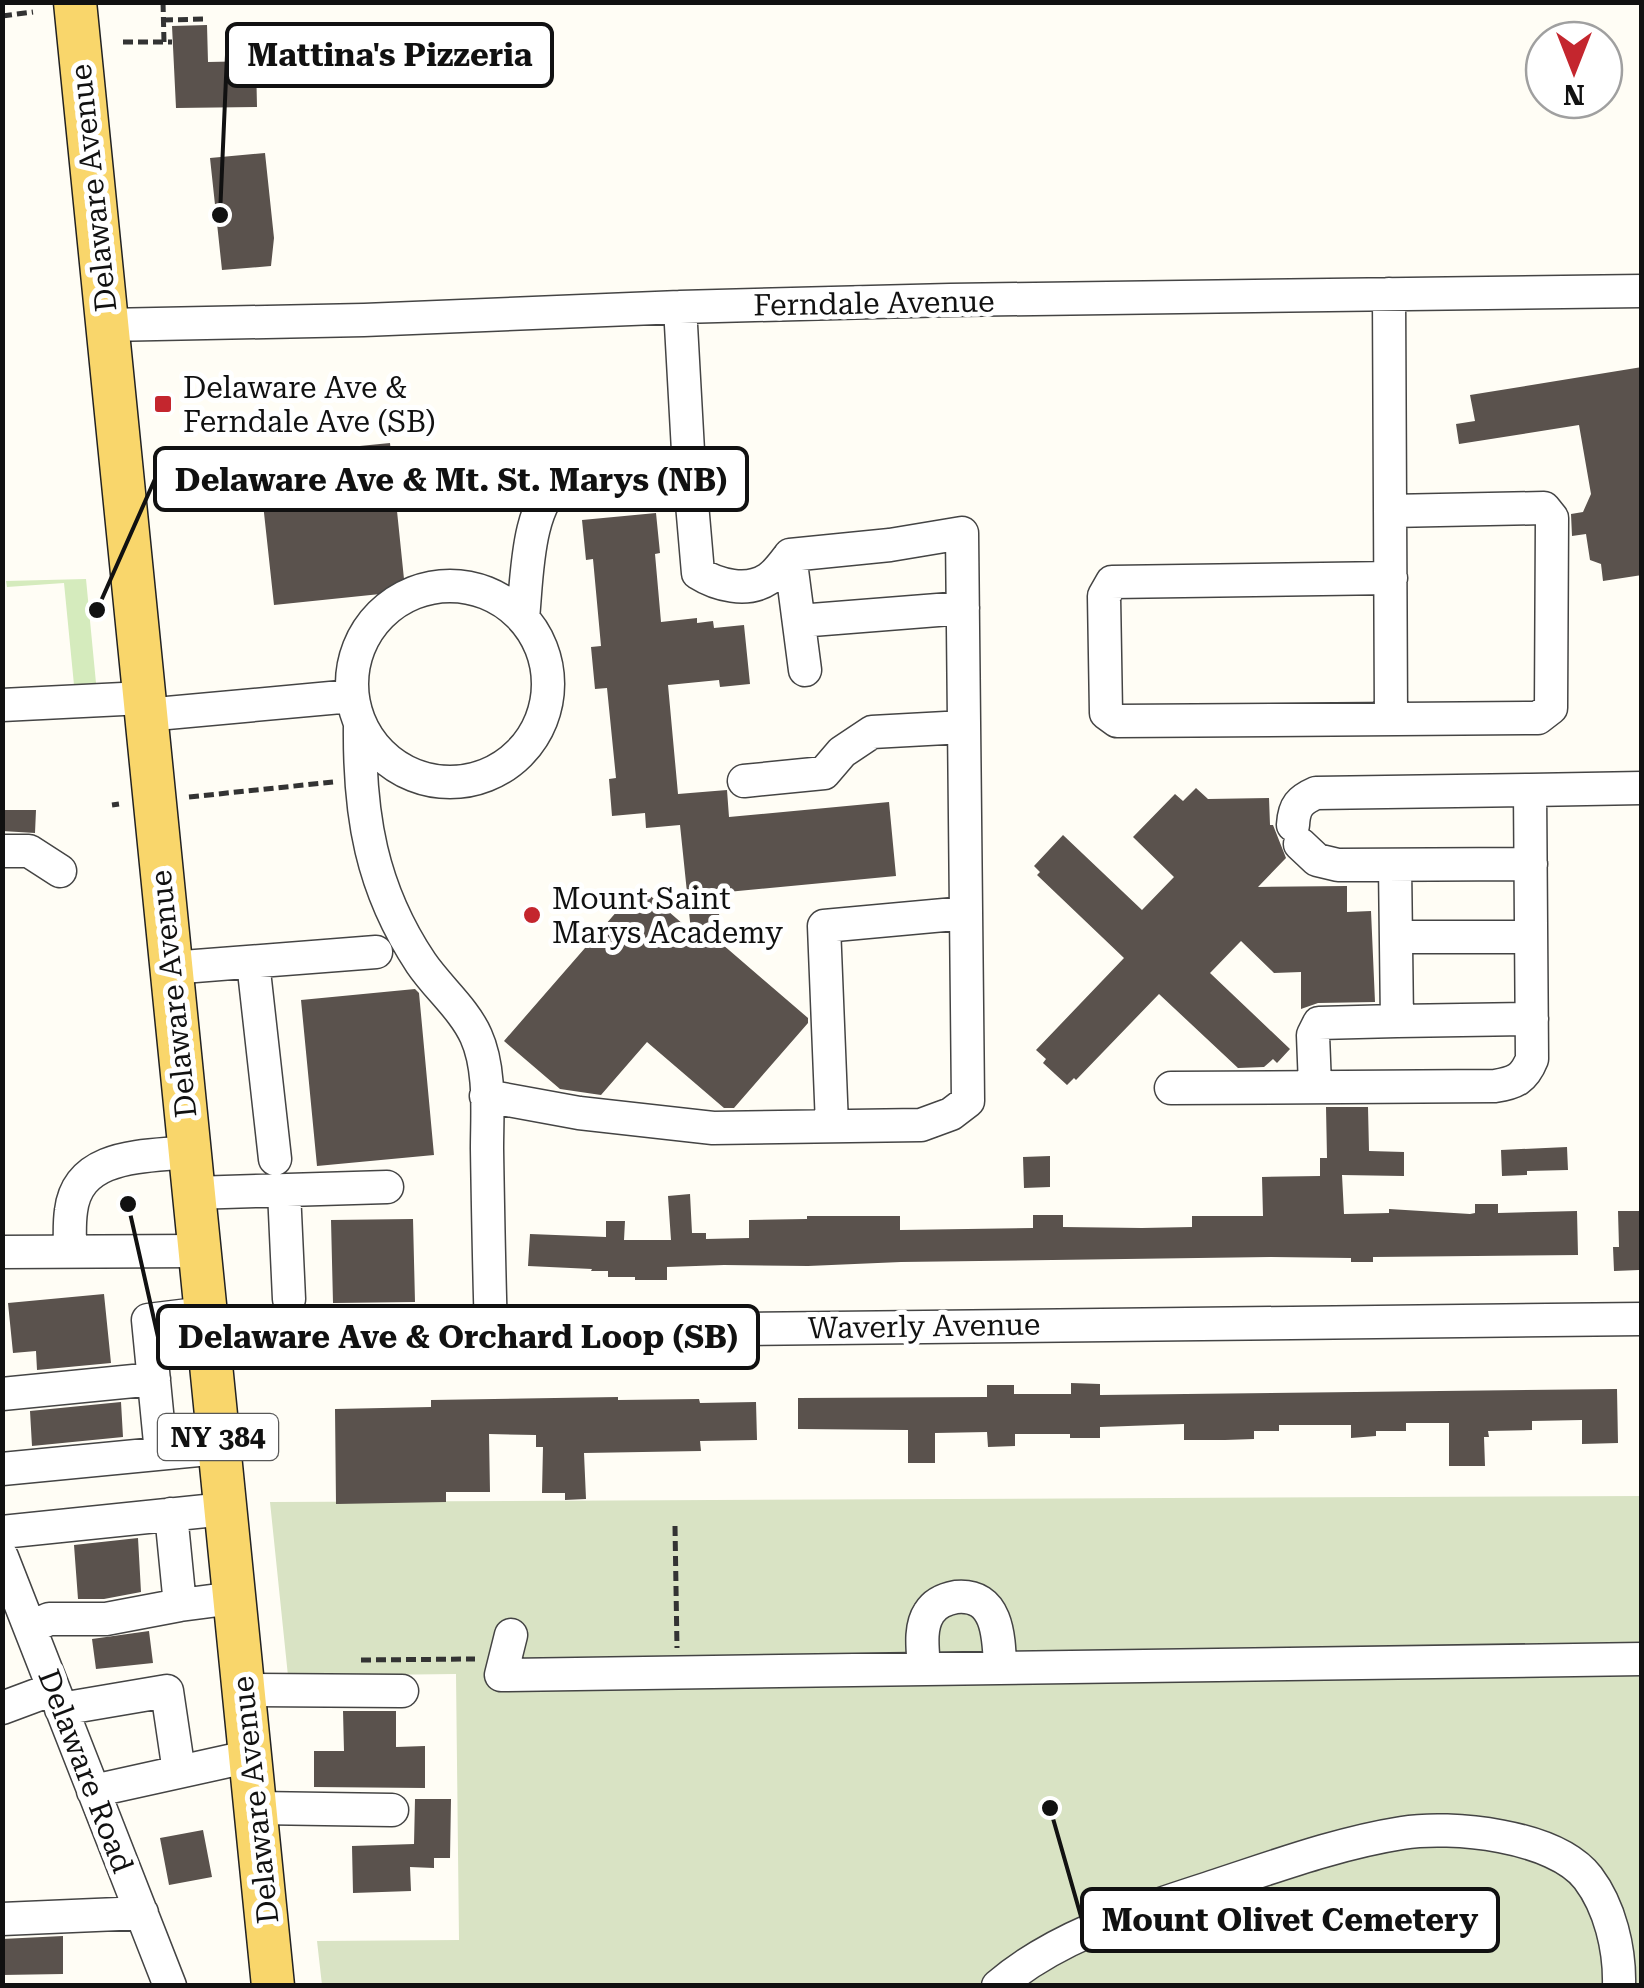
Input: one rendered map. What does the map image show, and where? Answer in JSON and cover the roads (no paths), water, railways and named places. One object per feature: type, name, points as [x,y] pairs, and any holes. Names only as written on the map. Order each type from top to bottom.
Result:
[{"type":"main road","name":"Delaware Avenue","points":[[75,2],[274,1986]]},
{"type":"street","name":"Ferndale Avenue","points":[[106,325],[364,320],[680,307],[1642,291]]},
{"type":"street","points":[[1389,294],[1391,718]]},
{"type":"street","points":[[486,1096],[579,1113],[713,1128],[921,1125],[951,1114],[968,1101],[962,534],[790,555],[768,580],[747,587],[714,583],[698,573],[680,307]]},
{"type":"street","points":[[523,618],[531,540],[542,500],[564,480],[600,474],[689,470]]},
{"type":"street","points":[[1390,511],[1544,508],[1552,518],[1551,708],[1538,718],[1116,721],[1106,712],[1104,596],[1112,582],[1390,578]]},
{"type":"street","points":[[790,555],[805,670]]},
{"type":"street","points":[[356,711],[377,751],[404,772],[437,782],[472,781],[503,768],[528,744],[544,714],[548,680],[541,647],[523,618],[499,599],[470,588],[439,587],[409,595],[383,612],[364,636],[353,665],[356,711],[361,779],[370,850],[379,885],[396,924],[476,1035],[481,1052],[486,1096],[490,1331]]},
{"type":"street","points":[[798,621],[963,608]]},
{"type":"street","points":[[2,705],[356,711]]},
{"type":"street","points":[[744,781],[824,773],[842,752],[872,732],[964,728]]},
{"type":"street","points":[[1531,864],[1338,865],[1317,860],[1297,835],[1294,814],[1300,800],[1316,793],[1642,788]]},
{"type":"street","points":[[1171,1088],[1495,1086],[1515,1083],[1526,1074],[1532,1060],[1530,790]]},
{"type":"street","points":[[2,851],[30,850],[60,871]]},
{"type":"street","points":[[1395,864],[1397,1021]]},
{"type":"street","points":[[832,1125],[824,926],[966,913]]},
{"type":"street","points":[[1396,937],[1531,937]]},
{"type":"street","points":[[170,968],[376,952]]},
{"type":"street","points":[[253,962],[275,1158]]},
{"type":"street","points":[[1315,1086],[1313,1036],[1319,1023],[1532,1019]]},
{"type":"street","points":[[70,1252],[71,1207],[82,1178],[112,1160],[284,1191],[387,1186]]},
{"type":"street","points":[[284,1191],[289,1298]]},
{"type":"street","points":[[2,1252],[198,1250]]},
{"type":"street","name":"Waverly Avenue","points":[[154,1380],[148,1320],[490,1331],[1642,1319]]},
{"type":"street","points":[[2,1394],[154,1380],[161,1453]]},
{"type":"street","points":[[5,1460],[218,1448]]},
{"type":"street","points":[[2,1532],[225,1509]]},
{"type":"street","points":[[171,1514],[180,1605]]},
{"type":"street","name":"Delaware Road","points":[[2,1557],[170,1986]]},
{"type":"street","points":[[924,1668],[923,1630],[927,1614],[940,1601],[958,1597],[978,1600],[992,1614],[998,1629],[1000,1667]]},
{"type":"street","points":[[30,1628],[49,1619],[106,1619],[234,1598]]},
{"type":"street","points":[[512,1635],[500,1675],[1642,1659]]},
{"type":"street","points":[[244,1690],[402,1691]]},
{"type":"street","points":[[2,1708],[57,1699],[167,1691],[178,1772]]},
{"type":"street","points":[[94,1791],[251,1756]]},
{"type":"street","points":[[256,1808],[392,1810]]},
{"type":"street","points":[[998,1986],[1012,1973],[1102,1924],[1322,1850],[1404,1832],[1476,1830],[1545,1847],[1586,1875],[1609,1916],[1620,1968],[1619,1986]]},
{"type":"street","points":[[2,1919],[142,1913]]},
{"type":"place","name":"Mattina's Pizzeria","points":[[220,215]]},
{"type":"place","name":"Delaware Ave & Ferndale Ave (SB)","points":[[163,404]]},
{"type":"place","name":"Delaware Ave & Mt. St. Marys (NB)","points":[[97,610]]},
{"type":"place","name":"Mount Saint Marys Academy","points":[[532,915]]},
{"type":"place","name":"Delaware Ave & Orchard Loop (SB)","points":[[128,1204]]},
{"type":"place","name":"Mount Olivet Cemetery","points":[[1050,1808]]}]
